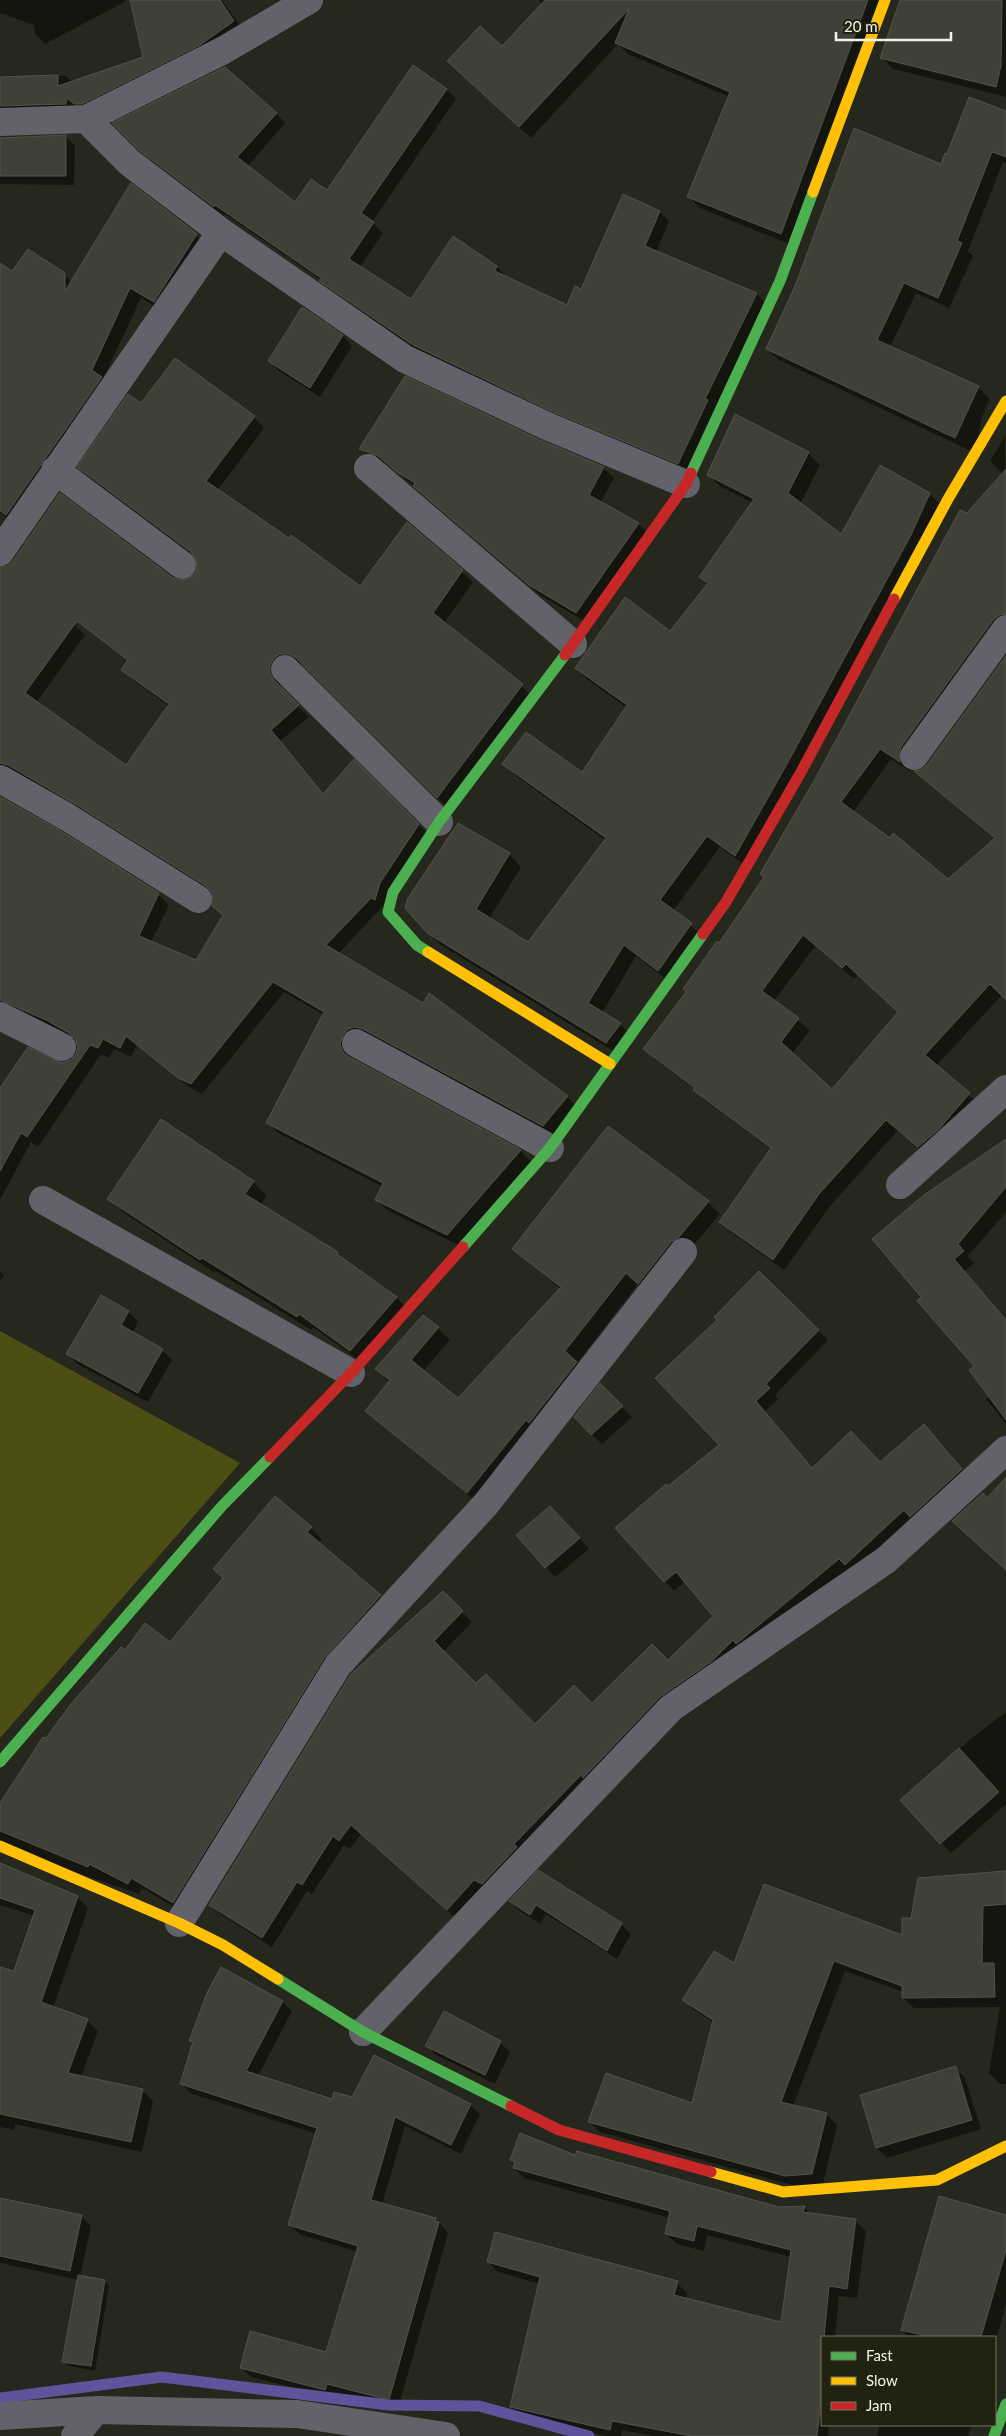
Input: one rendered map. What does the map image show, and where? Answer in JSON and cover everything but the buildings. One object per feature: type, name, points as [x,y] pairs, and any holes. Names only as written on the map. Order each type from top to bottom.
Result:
[{"type":"street","points":[[0,122],[86,119],[222,51],[309,0]]},
{"type":"street","points":[[610,1064],[417,945],[388,912],[393,892],[439,822],[573,644],[686,484],[780,281],[886,0]]},
{"type":"street","points":[[86,119],[130,163],[221,232],[405,359],[547,426],[686,484]]},
{"type":"street","points":[[4,536],[55,470],[221,232]]},
{"type":"street","points":[[0,1762],[222,1506],[351,1373],[550,1148],[726,902],[801,772],[948,499],[1006,401]]},
{"type":"street","points":[[368,468],[573,644]]},
{"type":"street","points":[[55,470],[182,565]]},
{"type":"street","points":[[914,756],[1006,629]]},
{"type":"street","points":[[285,669],[439,822]]},
{"type":"street","points":[[0,779],[67,817],[198,900]]},
{"type":"street","points":[[0,1016],[62,1047]]},
{"type":"street","points":[[356,1043],[550,1148]]},
{"type":"street","points":[[900,1186],[1006,1089]]},
{"type":"street","points":[[43,1200],[351,1373]]},
{"type":"street","points":[[179,1923],[338,1665],[486,1504],[683,1252]]},
{"type":"street","points":[[363,2032],[671,1708],[886,1560],[1006,1450]]},
{"type":"street","points":[[0,1846],[179,1923],[223,1945],[363,2032],[559,2130],[782,2192],[937,2180],[1006,2146]]},
{"type":"street","points":[[994,2436],[1006,2404]]},
{"type":"street","points":[[75,2436],[96,2410]]},
{"type":"street","points":[[0,2416],[96,2410],[297,2414],[446,2436]]},
{"type":"shaded area","points":[[0,1331],[240,1463],[0,1738]]},
{"type":"waterway","points":[[0,2398],[162,2377],[389,2405],[479,2406],[589,2436]]},
{"type":"traffic: fast","points":[[691,473],[780,281],[813,192]]},
{"type":"traffic: fast","points":[[428,952],[417,945],[388,912],[393,892],[439,822],[565,655]]},
{"type":"traffic: fast","points":[[463,1247],[550,1148],[703,934]]},
{"type":"traffic: fast","points":[[0,1762],[222,1506],[270,1457]]},
{"type":"traffic: fast","points":[[278,1979],[363,2032],[511,2106]]},
{"type":"traffic: fast","points":[[994,2436],[1006,2404]]},
{"type":"traffic: slow","points":[[813,192],[885,0]]},
{"type":"traffic: slow","points":[[894,599],[948,499],[1006,401]]},
{"type":"traffic: slow","points":[[428,952],[610,1064]]},
{"type":"traffic: slow","points":[[0,1846],[179,1923],[223,1945],[278,1979]]},
{"type":"traffic: slow","points":[[711,2172],[783,2192],[937,2180],[1006,2146]]},
{"type":"traffic: jam","points":[[565,655],[686,484],[691,473]]},
{"type":"traffic: jam","points":[[703,934],[726,902],[801,772],[894,599]]},
{"type":"traffic: jam","points":[[270,1457],[351,1373],[463,1247]]},
{"type":"traffic: jam","points":[[511,2106],[559,2130],[711,2172]]}]
